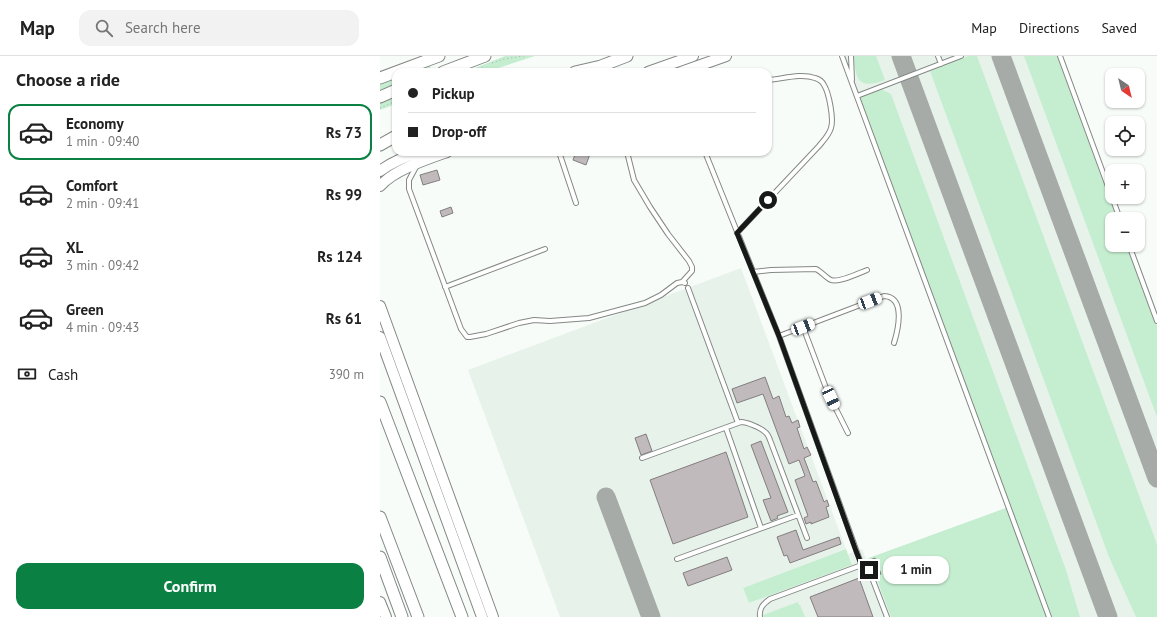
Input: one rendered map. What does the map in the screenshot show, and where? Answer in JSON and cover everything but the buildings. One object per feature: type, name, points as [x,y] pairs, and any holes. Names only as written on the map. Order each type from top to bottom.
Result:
[{"type":"main road","points":[[407,68],[439,56]]},
{"type":"main road","points":[[592,68],[627,56]]},
{"type":"main road","points":[[460,68],[485,62]]},
{"type":"main road","points":[[380,78],[392,74]]},
{"type":"main road","points":[[380,97],[392,92]]},
{"type":"main road","points":[[380,145],[392,138]]},
{"type":"main road","points":[[380,402],[462,617]]},
{"type":"main road","points":[[380,517],[418,617]]},
{"type":"main road","points":[[380,557],[402,617]]},
{"type":"street","points":[[659,68],[693,56]]},
{"type":"street","points":[[699,68],[726,56]]},
{"type":"street","points":[[380,171],[390,163],[403,157],[419,157]]},
{"type":"street","points":[[380,186],[386,180],[419,157]]},
{"type":"street","points":[[380,306],[493,617]]},
{"type":"street","points":[[380,337],[482,617]]},
{"type":"street","points":[[380,602],[386,617]]},
{"type":"lane","points":[[842,56],[1049,617]]},
{"type":"lane","points":[[851,56],[852,83]]},
{"type":"lane","points":[[938,56],[941,64]]},
{"type":"lane","points":[[857,96],[961,56]]},
{"type":"lane","points":[[1060,56],[1117,212]]},
{"type":"lane","points":[[737,233],[819,146],[831,128],[832,120],[827,92],[820,80],[814,77],[804,76],[772,80]]},
{"type":"lane","points":[[560,156],[576,203]]},
{"type":"lane","points":[[419,157],[409,180],[409,188],[461,329],[467,337],[470,337],[486,334],[519,323],[534,320],[550,321],[589,318],[644,302],[661,295],[677,283],[684,283],[692,271],[690,261],[661,223],[634,180],[628,156]]},
{"type":"lane","points":[[707,156],[779,336],[862,566]]},
{"type":"lane","points":[[445,287],[545,249]]},
{"type":"lane","points":[[1132,252],[1157,321]]},
{"type":"lane","points":[[753,272],[816,269],[821,271],[829,279],[839,281],[867,270]]},
{"type":"lane","points":[[688,288],[738,423]]},
{"type":"lane","points":[[779,336],[884,296],[890,296],[897,304],[899,322],[894,343]]},
{"type":"lane","points":[[803,327],[828,393],[848,433]]},
{"type":"lane","points":[[642,458],[738,423],[748,423],[766,432],[806,538]]},
{"type":"lane","points":[[726,428],[761,528]]},
{"type":"lane","points":[[677,559],[798,515]]},
{"type":"lane","points":[[760,617],[761,606],[770,599],[854,567],[862,566],[866,567],[871,574],[887,617]]},
{"type":"lane","points":[[380,571],[388,593],[398,606]]},
{"type":"path","points":[[485,62],[524,56]]},
{"type":"path","points":[[380,108],[392,104]]},
{"type":"shaded area","points":[[840,56],[1063,56],[1105,171],[1105,204],[1118,204],[1120,212],[1105,212],[1105,252],[1135,252],[1157,312],[1157,617],[560,617],[468,370],[741,268],[846,549],[743,588],[749,603],[852,565],[848,554],[862,549],[866,559],[1006,508]]},
{"type":"green space","points":[[505,56],[535,56],[498,68],[475,68]]},
{"type":"green space","points":[[854,56],[876,56],[885,80],[869,84],[860,81],[857,77]]},
{"type":"green space","points":[[968,56],[977,56],[1154,536],[1157,545],[1157,617],[1136,617],[1109,557],[930,71]]},
{"type":"green space","points":[[1024,56],[1058,56],[1105,184],[1105,204],[1112,204],[1115,212],[1105,212],[1105,252],[1130,252],[1157,326],[1157,417]]},
{"type":"green space","points":[[429,64],[430,68],[418,68]]},
{"type":"green space","points":[[392,78],[392,106],[380,110],[380,82]]},
{"type":"green space","points":[[881,89],[891,94],[1066,570],[1080,617],[1051,617],[861,100],[862,96]]},
{"type":"green space","points":[[1006,508],[1047,617],[891,617],[869,558]]},
{"type":"green space","points":[[846,549],[852,565],[749,603],[743,588]]},
{"type":"green space","points":[[798,602],[805,617],[763,617],[763,615]]},
{"type":"taxiway","points":[[901,56],[1108,617]]},
{"type":"taxiway","points":[[1001,56],[1157,478]]},
{"type":"taxiway","points":[[606,497],[651,617]]},
{"type":"route","points":[[768,200],[737,233],[779,336],[856,551],[862,566],[869,570]]}]
